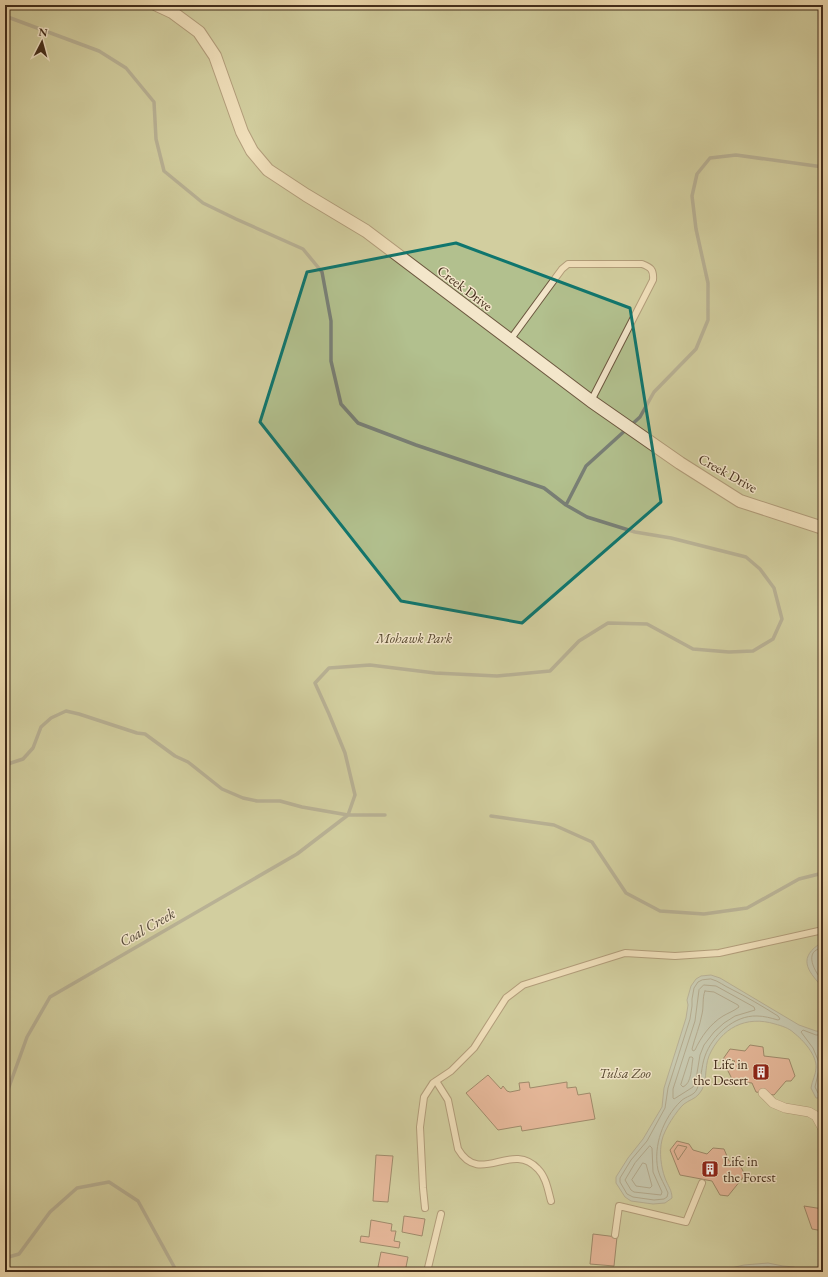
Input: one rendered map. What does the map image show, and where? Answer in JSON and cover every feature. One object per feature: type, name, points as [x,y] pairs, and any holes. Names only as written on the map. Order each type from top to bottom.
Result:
[{"type":"street","name":"Creek Drive","points":[[157,5],[172,12],[199,32],[215,56],[242,132],[252,151],[268,170],[366,231],[591,401],[680,463],[740,501],[823,528]]},
{"type":"street","points":[[763,1093],[772,1103],[785,1108],[810,1112],[816,1116],[823,1130]]},
{"type":"lane","points":[[510,340],[562,269],[568,264],[642,264],[649,267],[653,273],[653,280],[591,401]]},
{"type":"lane","points":[[425,1208],[420,1127],[424,1097],[433,1083],[451,1072],[474,1048],[506,998],[522,985],[625,953],[675,956],[719,953],[823,930]]},
{"type":"lane","points":[[436,1081],[448,1100],[458,1148],[462,1155],[468,1161],[474,1164],[482,1165],[508,1159],[519,1159],[530,1163],[539,1170],[545,1179],[551,1201]]},
{"type":"lane","points":[[615,1236],[619,1206],[686,1222],[702,1183]]},
{"type":"lane","points":[[427,1272],[441,1214]]},
{"type":"highlighted area","points":[[456,243],[630,308],[661,502],[522,623],[401,601],[260,422],[307,272]]},
{"type":"green space","name":"Mohawk Park","points":[[5,5],[823,5],[823,1272],[5,1272]]},
{"type":"water","points":[[818,945],[823,945],[823,988],[810,972],[807,961],[808,956]]},
{"type":"water","points":[[711,975],[720,978],[799,1025],[823,1032],[823,1096],[816,1098],[811,1088],[816,1070],[816,1063],[812,1053],[792,1031],[783,1026],[754,1021],[736,1026],[720,1038],[714,1046],[709,1056],[702,1090],[697,1096],[681,1107],[671,1120],[663,1136],[661,1145],[662,1164],[672,1198],[665,1203],[653,1204],[631,1201],[625,1197],[616,1183],[616,1177],[628,1158],[643,1139],[662,1107],[664,1088],[686,1018],[688,1005],[687,1000],[691,986],[696,979],[701,976]]},
{"type":"water","points":[[768,1263],[794,1267],[806,1272],[714,1272],[744,1265]]},
{"type":"building","name":"Life in the Desert","points":[[750,1045],[763,1047],[764,1056],[789,1059],[795,1076],[791,1081],[786,1081],[774,1095],[756,1092],[752,1083],[733,1081],[727,1069],[735,1061],[723,1059],[730,1049],[745,1051]]},
{"type":"building","points":[[488,1075],[501,1089],[503,1086],[510,1092],[520,1090],[519,1083],[529,1082],[530,1088],[567,1082],[567,1088],[576,1087],[578,1095],[590,1093],[595,1119],[522,1131],[521,1126],[498,1130],[466,1093]]},
{"type":"building","name":"Life in the Forest","points":[[677,1141],[689,1144],[693,1150],[707,1154],[713,1148],[724,1149],[729,1161],[739,1163],[745,1175],[728,1196],[720,1195],[712,1181],[680,1175],[670,1150]]},
{"type":"building","points":[[678,1145],[687,1147],[678,1160],[674,1151]]},
{"type":"building","points":[[376,1155],[393,1156],[388,1202],[373,1201]]},
{"type":"building","points":[[804,1206],[823,1209],[823,1231],[812,1229]]},
{"type":"building","points":[[404,1216],[425,1219],[422,1236],[402,1232]]},
{"type":"building","points":[[371,1220],[392,1224],[391,1231],[396,1231],[394,1241],[400,1242],[399,1248],[360,1242],[361,1236],[369,1237]]},
{"type":"building","points":[[593,1234],[617,1237],[614,1266],[590,1264]]},
{"type":"building","points":[[381,1252],[408,1257],[405,1272],[378,1267]]},
{"type":"building","points":[[546,1268],[546,1272],[529,1272]]},
{"type":"waterway","points":[[5,16],[99,51],[126,68],[154,102],[156,139],[164,171],[203,203],[303,249],[322,272],[331,321],[331,361],[341,404],[358,423],[416,445],[544,488],[566,505],[587,517],[635,532],[671,538],[746,557],[760,569],[774,588],[782,619],[773,639],[753,651],[729,652],[693,649],[647,624],[608,623],[579,641],[550,671],[497,676],[435,673],[370,665],[329,668],[315,683],[345,753],[355,795],[348,815]]},
{"type":"waterway","points":[[566,505],[586,466],[640,417],[654,392],[696,349],[708,320],[708,283],[696,229],[692,196],[697,174],[710,158],[736,155],[823,167]]},
{"type":"waterway","points":[[5,765],[23,759],[33,748],[41,727],[51,718],[66,711],[137,733],[145,734],[175,756],[188,762],[222,789],[243,798],[257,801],[280,801],[302,807],[348,815],[385,815]]},
{"type":"waterway","name":"Coal Creek","points":[[5,1098],[27,1037],[50,997],[297,854],[348,815]]},
{"type":"waterway","points":[[491,816],[554,825],[592,842],[626,893],[660,911],[704,914],[747,908],[799,879],[823,873]]},
{"type":"waterway","name":"Coal Creek","points":[[5,1258],[19,1254],[50,1212],[77,1188],[109,1182],[138,1201],[177,1272]]},
{"type":"place","name":"Life in the Desert","points":[[761,1072]]},
{"type":"place","name":"Life in the Forest","points":[[710,1169]]},
{"type":"park label","name":"Tulsa Zoo","points":[[625,1073]]}]
